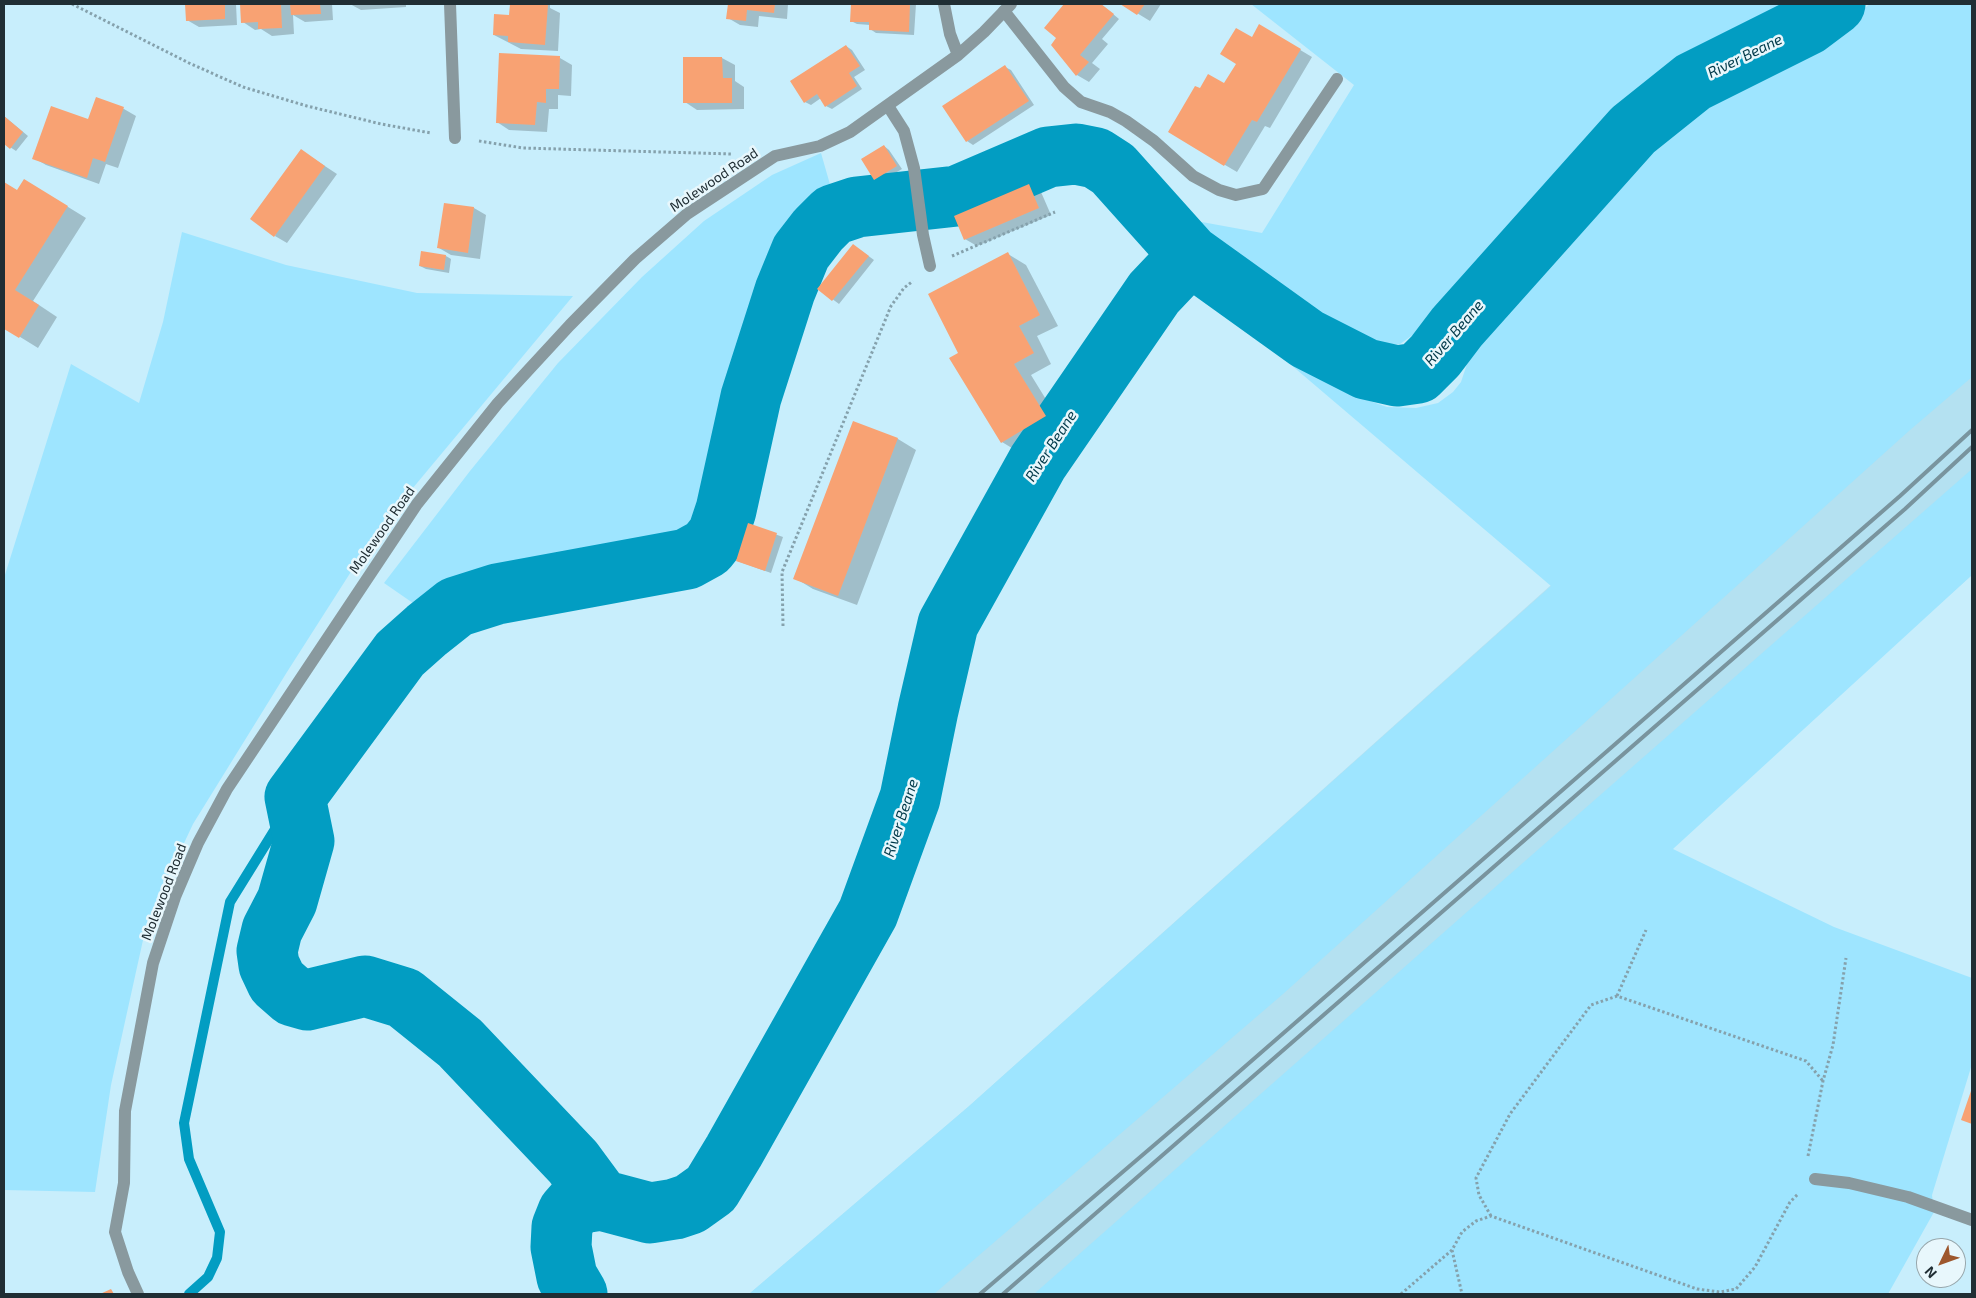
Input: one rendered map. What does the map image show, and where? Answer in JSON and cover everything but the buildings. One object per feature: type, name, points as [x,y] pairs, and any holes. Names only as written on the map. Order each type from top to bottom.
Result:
[{"type":"street","points":[[450,4],[455,138]]},
{"type":"street","points":[[944,4],[950,34],[958,55]]},
{"type":"street","points":[[1007,8],[1064,87],[1081,102],[1110,112],[1126,121],[1154,141],[1193,176],[1219,190],[1236,195],[1263,189],[1337,79]]},
{"type":"street","name":"Molewood Road","points":[[138,1294],[128,1272],[115,1232],[124,1183],[126,1102],[153,963],[174,897],[198,843],[226,789],[417,504],[498,403],[570,325],[643,252],[687,214],[775,156],[820,146],[850,132],[958,55],[1007,8]]},
{"type":"street","points":[[888,106],[904,131],[914,168],[923,235],[930,266]]},
{"type":"street","points":[[1815,1179],[1849,1183],[1908,1197],[1972,1220]]},
{"type":"path","points":[[72,4],[189,63],[243,87],[307,106],[381,124],[523,148],[775,156]]},
{"type":"path","points":[[783,626],[782,572],[891,306],[904,288],[930,266],[1055,212]]},
{"type":"path","points":[[1617,996],[1646,930]]},
{"type":"path","points":[[1401,1294],[1452,1250],[1462,1232],[1476,1221],[1491,1216],[1697,1288],[1720,1292],[1736,1289],[1755,1267],[1790,1202],[1815,1179],[1808,1156],[1823,1081],[1833,1045],[1846,958]]},
{"type":"path","points":[[1491,1216],[1479,1195],[1476,1178],[1510,1114],[1591,1005],[1617,996],[1806,1061],[1823,1081]]},
{"type":"path","points":[[1452,1250],[1462,1294]]},
{"type":"shaded area","points":[[1251,4],[1807,4],[1801,11],[1773,28],[1691,64],[1658,84],[1554,175],[1453,292],[1414,334],[1400,344],[1379,346],[1347,333],[1234,270],[1180,218],[1262,233],[1354,85]]},
{"type":"shaded area","points":[[1870,4],[1972,4],[1972,377],[1910,430],[1283,994],[934,1294],[749,1294],[968,1107],[1551,586],[1290,364],[1353,395],[1387,407],[1416,408],[1438,403],[1453,392],[1461,382],[1467,364],[1488,322],[1584,206],[1658,133],[1694,107],[1821,42]]},
{"type":"shaded area","points":[[821,153],[833,195],[808,211],[790,232],[778,255],[734,389],[705,519],[692,536],[676,545],[624,555],[586,554],[459,588],[437,598],[423,610],[384,583],[470,471],[558,363],[642,277],[704,221],[772,175]]},
{"type":"shaded area","points":[[1972,189],[1972,575],[1167,1294],[749,1294],[968,1107],[1551,585]]},
{"type":"shaded area","points":[[182,232],[286,265],[417,293],[573,296],[377,531],[193,824],[147,922],[111,1085],[95,1192],[4,1190],[4,578],[71,364],[139,403],[163,322]]},
{"type":"shaded area","points":[[1972,469],[1972,575],[1673,849],[1834,927],[1972,978],[1972,1064],[1932,1195],[1934,1212],[1919,1238],[1916,1238],[1916,1244],[1888,1294],[1034,1294]]},
{"type":"waterway","name":"River Beane","points":[[577,1294],[567,1277],[561,1247],[562,1227],[568,1212],[575,1204],[601,1200],[650,1213],[675,1209],[690,1204],[711,1189],[734,1151],[868,913],[910,798],[948,624],[1038,462],[1154,293],[1190,255],[1307,339],[1366,369],[1397,376],[1418,373],[1633,130],[1693,82],[1807,25],[1835,4]]},
{"type":"waterway","points":[[601,1200],[573,1162],[460,1043],[404,998],[365,986],[307,1000],[293,996],[277,982],[269,965],[267,951],[272,930],[287,901],[304,841],[295,797],[400,654],[456,607],[497,594],[687,559],[707,548],[718,534],[726,510],[751,397],[785,291],[801,252],[818,230],[833,215],[857,207],[957,196],[1048,157],[1076,154],[1096,158],[1113,169],[1190,255]]},
{"type":"waterway","points":[[189,1294],[208,1277],[217,1258],[220,1232],[189,1159],[184,1123],[230,902],[295,797]]},
{"type":"railway","points":[[980,1294],[1194,1111],[1900,496],[1972,430]]},
{"type":"railway","points":[[1003,1294],[1905,509],[1972,447]]}]
